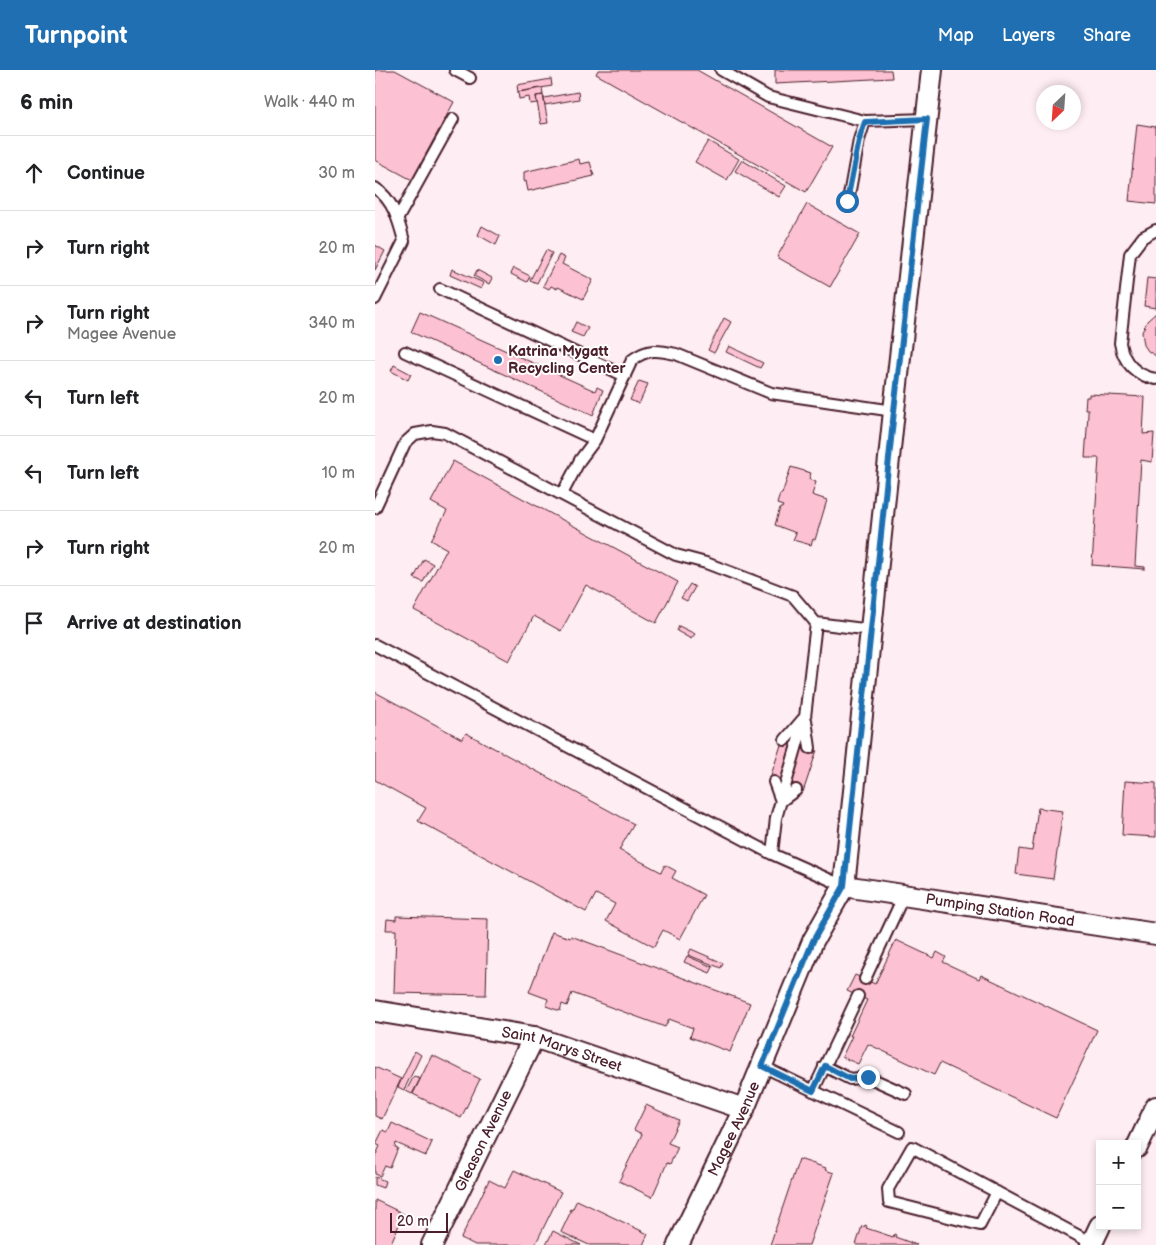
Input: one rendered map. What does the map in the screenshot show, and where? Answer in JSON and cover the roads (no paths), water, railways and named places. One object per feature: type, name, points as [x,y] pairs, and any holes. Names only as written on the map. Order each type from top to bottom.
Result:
[{"type":"street","name":"Magee Avenue","points":[[678,1245],[744,1109],[813,941],[844,886],[932,70]]},
{"type":"street","name":"Pumping Station Road","points":[[844,886],[1156,934]]},
{"type":"street","name":"Saint Marys Street","points":[[375,1011],[534,1037],[744,1109]]},
{"type":"street","name":"Gleason Avenue","points":[[432,1245],[534,1037]]},
{"type":"street","points":[[1140,1140],[1156,1107]]},
{"type":"lane","points":[[455,70],[470,78]]},
{"type":"lane","points":[[721,70],[767,97],[865,122],[927,119]]},
{"type":"lane","points":[[398,218],[453,119]]},
{"type":"lane","points":[[847,201],[859,140],[865,122]]},
{"type":"lane","points":[[375,188],[381,192],[398,218],[405,241],[375,299]]},
{"type":"lane","points":[[1156,230],[1143,237],[1130,254],[1120,343],[1123,356],[1131,367],[1141,375],[1156,379]]},
{"type":"lane","points":[[440,289],[625,376]]},
{"type":"lane","points":[[562,494],[580,460],[595,440],[632,360],[642,353],[662,351],[676,354],[771,393],[894,411]]},
{"type":"lane","points":[[405,352],[595,440]]},
{"type":"lane","points":[[375,508],[405,443],[415,434],[445,433],[675,555],[706,563],[793,596],[816,623],[871,630]]},
{"type":"lane","points":[[772,854],[781,801],[805,717],[816,623]]},
{"type":"lane","points":[[375,645],[772,854],[844,886]]},
{"type":"lane","points":[[785,740],[805,717]]},
{"type":"lane","points":[[805,717],[810,748]]},
{"type":"lane","points":[[774,782],[781,801]]},
{"type":"lane","points":[[781,801],[796,790]]},
{"type":"lane","points":[[865,979],[904,896]]},
{"type":"lane","points":[[813,1091],[858,996]]},
{"type":"lane","points":[[762,1066],[899,1132]]},
{"type":"lane","points":[[825,1066],[850,1079],[868,1077],[906,1094]]},
{"type":"lane","points":[[997,1192],[980,1225],[889,1202],[888,1189],[912,1148],[997,1192],[1094,1238]]},
{"type":"place","name":"Katrina Mygatt Recycling Center","points":[[498,360]]}]
